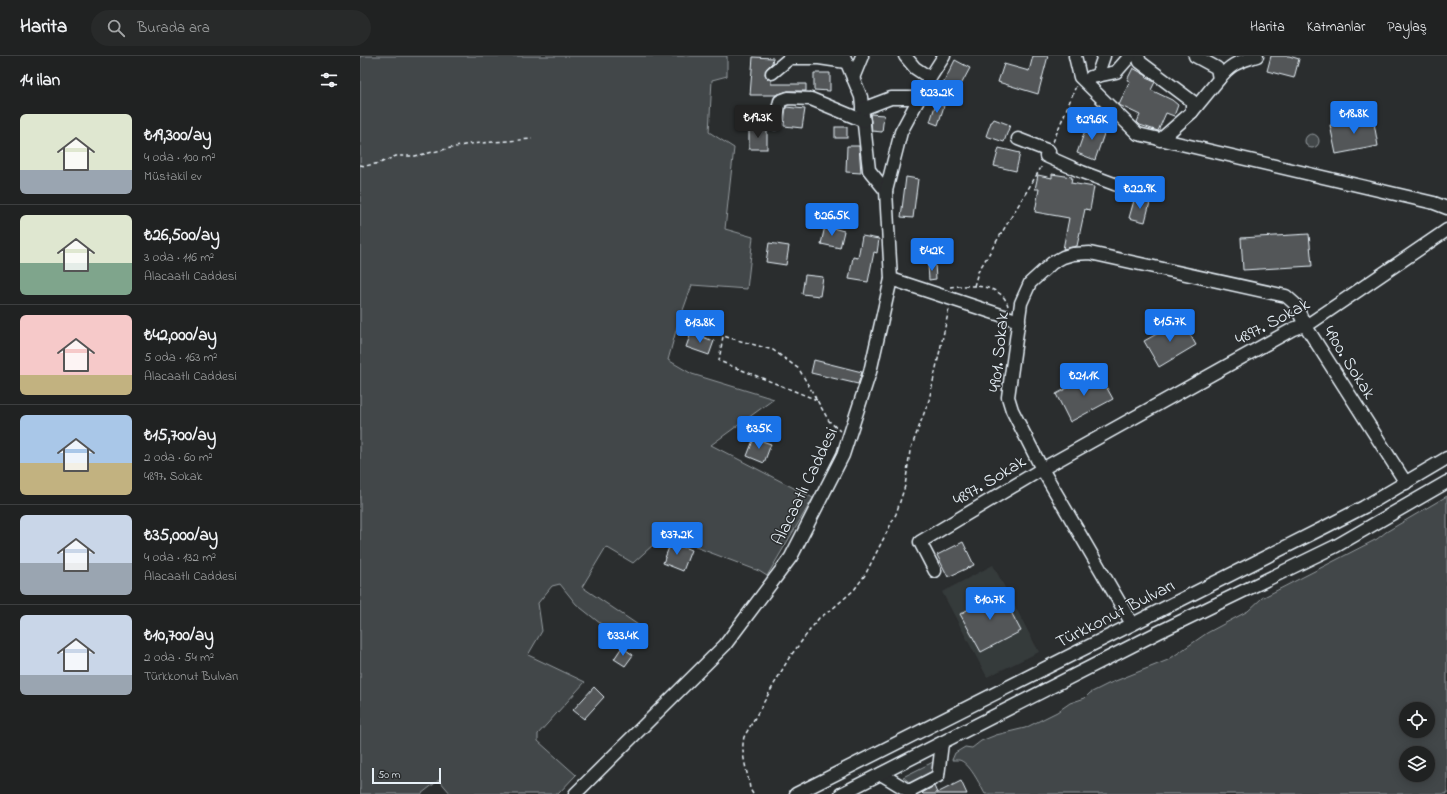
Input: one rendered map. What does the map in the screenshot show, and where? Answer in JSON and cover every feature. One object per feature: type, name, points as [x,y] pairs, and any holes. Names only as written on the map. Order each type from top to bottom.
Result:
[{"type":"street","points":[[853,78],[862,56]]},
{"type":"street","points":[[905,56],[915,68],[930,78]]},
{"type":"street","name":"Alacaatlı Caddesi","points":[[575,794],[725,645],[791,557],[843,455],[870,372],[891,279],[886,190],[901,132],[930,78],[944,56]]},
{"type":"street","points":[[1075,56],[1080,77],[1138,134],[1434,203],[1447,208]]},
{"type":"street","points":[[1097,76],[1104,56]]},
{"type":"street","points":[[1080,77],[1097,76],[1116,72],[1130,56]]},
{"type":"street","points":[[1138,56],[1140,62],[1192,101],[1192,112]]},
{"type":"street","points":[[1196,56],[1217,68],[1219,79]]},
{"type":"street","points":[[1160,140],[1192,112],[1225,70],[1234,63],[1257,56]]},
{"type":"street","points":[[772,73],[790,58],[845,59],[861,97],[869,170],[886,190]]},
{"type":"street","points":[[775,123],[780,101],[788,98],[810,99],[863,115],[891,98],[919,98]]},
{"type":"street","points":[[1018,139],[1048,153],[1082,172],[1125,188]]},
{"type":"street","name":"4897. Sokak","points":[[935,571],[920,542],[1042,469],[1293,329],[1312,322],[1447,230]]},
{"type":"street","name":"4901. Sokak","points":[[1132,624],[1042,469],[1012,410],[1008,397],[1014,319],[1030,283],[1052,263],[1068,255],[1090,253],[1175,272]]},
{"type":"street","name":"4900. Sokak","points":[[1175,272],[1286,296],[1295,304],[1305,325],[1406,483]]},
{"type":"street","points":[[891,279],[1014,319]]},
{"type":"street","name":"Türkkonut Bulvarı","points":[[796,794],[1327,526],[1406,483],[1447,458]]},
{"type":"street","name":"Türkkonut Bulvarı","points":[[841,794],[1159,632],[1336,546],[1447,482]]},
{"type":"street","points":[[881,774],[910,792],[938,776],[942,743]]},
{"type":"path","points":[[974,286],[978,272],[1041,169],[1080,77]]},
{"type":"path","points":[[360,165],[365,166],[380,163],[396,156],[415,156],[469,144],[532,139]]},
{"type":"path","points":[[943,287],[974,286],[991,289],[1000,293],[1006,298],[1014,319]]},
{"type":"path","points":[[753,794],[750,789],[742,744],[744,737],[789,658],[819,618],[831,610],[854,590],[865,576],[896,514],[905,486],[910,451],[929,400],[951,299]]},
{"type":"path","points":[[817,400],[719,361],[723,336],[773,350],[799,369],[817,400],[829,421],[848,440]]},
{"type":"shaded area","points":[[360,56],[727,56],[727,76],[712,80],[709,132],[734,148],[725,229],[753,237],[747,289],[692,285],[677,327],[668,360],[692,374],[774,399],[711,445],[813,498],[767,576],[759,571],[664,535],[633,563],[606,547],[582,587],[644,629],[631,648],[576,604],[560,584],[552,586],[538,603],[542,631],[528,655],[585,682],[538,734],[538,741],[576,775],[558,794],[451,794],[439,780],[421,794],[360,794]]},
{"type":"shaded area","points":[[1312,134],[1317,136],[1319,141],[1317,146],[1312,148],[1307,146],[1305,141],[1307,136]]},
{"type":"shaded area","points":[[1447,496],[1447,794],[985,794],[974,774],[967,765],[959,760],[952,760],[955,753],[965,747],[972,748],[981,741],[996,735],[1025,728],[1057,712],[1070,703],[1085,698],[1090,693],[1108,684],[1168,660],[1207,633],[1248,611],[1262,598],[1377,539],[1386,532]]},
{"type":"shaded area","points":[[993,565],[1039,652],[987,677],[942,592]]},
{"type":"shaded area","points":[[933,762],[932,776],[913,785],[903,777]]},
{"type":"building","points":[[1033,56],[1048,56],[1038,94],[998,82],[1004,64],[1029,71]]},
{"type":"building","points":[[1271,56],[1289,56],[1299,59],[1294,78],[1267,71]]},
{"type":"building","points":[[753,57],[773,58],[772,63],[767,68],[765,74],[767,78],[771,80],[771,84],[806,84],[806,91],[788,91],[776,95],[750,95]]},
{"type":"building","points":[[955,60],[970,68],[955,96],[941,88]]},
{"type":"building","points":[[1133,68],[1147,76],[1146,78],[1155,82],[1151,90],[1172,100],[1178,105],[1174,116],[1166,113],[1158,131],[1140,125],[1137,122],[1140,115],[1119,105],[1130,81],[1127,80]]},
{"type":"building","points":[[814,73],[830,73],[830,91],[814,90]]},
{"type":"building","points":[[936,103],[944,106],[938,125],[930,122]]},
{"type":"building","points":[[786,107],[805,109],[802,128],[784,126]]},
{"type":"building","points":[[870,114],[884,115],[882,132],[872,131]]},
{"type":"building","points":[[1373,117],[1378,146],[1336,154],[1330,125]]},
{"type":"building","points":[[994,119],[1010,125],[1004,142],[986,136],[991,122]]},
{"type":"building","points":[[1088,122],[1106,128],[1095,160],[1077,153]]},
{"type":"building","points":[[835,127],[847,127],[847,138],[835,138]]},
{"type":"building","points":[[749,129],[767,129],[767,149],[749,149]]},
{"type":"building","points":[[847,146],[859,146],[861,173],[846,172]]},
{"type":"building","points":[[999,148],[1020,153],[1016,171],[994,166]]},
{"type":"building","points":[[1052,174],[1072,177],[1071,183],[1094,187],[1090,210],[1085,209],[1077,246],[1063,249],[1069,218],[1035,212],[1039,189],[1035,189],[1038,175],[1052,178]]},
{"type":"building","points":[[906,177],[918,179],[913,218],[901,217]]},
{"type":"building","points":[[1135,197],[1150,202],[1145,222],[1129,218]]},
{"type":"building","points":[[825,226],[844,231],[840,248],[821,244]]},
{"type":"building","points":[[1309,234],[1312,266],[1243,270],[1241,238]]},
{"type":"building","points":[[862,236],[879,239],[877,253],[874,252],[868,282],[849,279],[853,257],[858,258]]},
{"type":"building","points":[[769,243],[789,246],[786,265],[766,262]]},
{"type":"building","points":[[935,264],[936,279],[929,280],[928,265]]},
{"type":"building","points":[[805,275],[823,277],[820,296],[802,294]]},
{"type":"building","points":[[1182,320],[1196,345],[1159,367],[1144,341]]},
{"type":"building","points":[[691,333],[714,341],[709,355],[686,347]]},
{"type":"building","points":[[814,360],[862,372],[858,384],[811,373]]},
{"type":"building","points":[[1098,372],[1113,399],[1070,422],[1056,394]]},
{"type":"building","points":[[754,438],[771,444],[764,463],[747,456]]},
{"type":"building","points":[[671,542],[691,550],[683,571],[663,563]]},
{"type":"building","points":[[963,542],[974,565],[948,577],[937,555]]},
{"type":"building","points":[[981,593],[985,601],[1001,593],[1021,631],[981,652],[960,614],[976,605],[972,598]]},
{"type":"building","points":[[622,647],[633,655],[625,666],[614,659]]},
{"type":"building","points":[[594,687],[604,697],[584,719],[573,710]]},
{"type":"building","points":[[961,781],[967,794],[922,793],[934,786],[937,793]]}]
